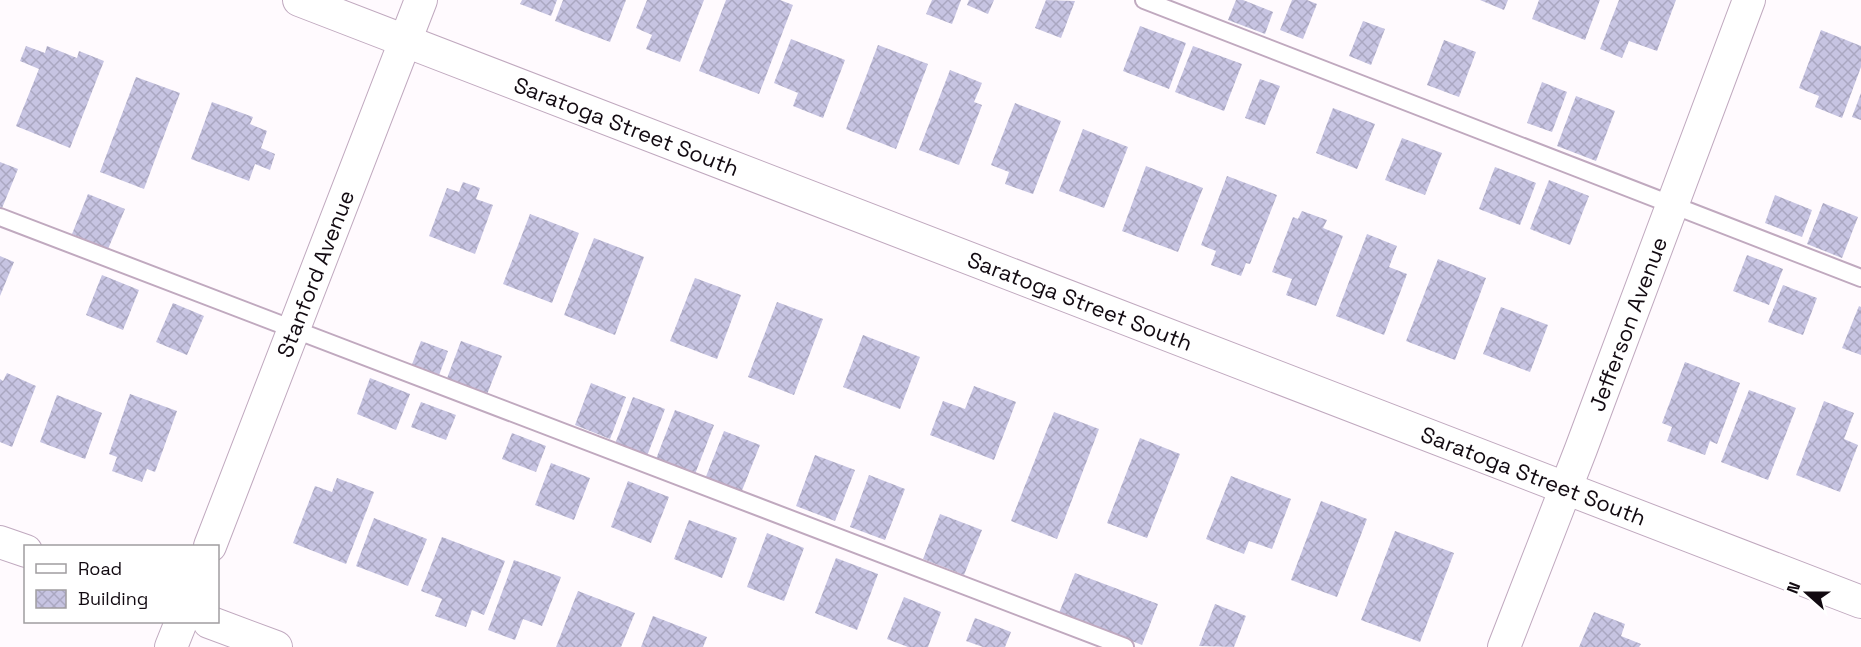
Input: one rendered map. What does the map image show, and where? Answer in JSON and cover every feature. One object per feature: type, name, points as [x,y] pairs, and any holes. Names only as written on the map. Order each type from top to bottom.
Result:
[{"type":"street","name":"Saratoga Street South","points":[[299,0],[1861,602]]},
{"type":"street","name":"Stanford Avenue","points":[[210,545],[421,0]]},
{"type":"street","name":"Jefferson Avenue","points":[[1504,647],[1749,0]]},
{"type":"street","points":[[0,542],[24,550]]},
{"type":"street","points":[[171,647],[180,623]]},
{"type":"street","points":[[214,623],[276,647]]},
{"type":"lane","points":[[1144,0],[1861,278]]},
{"type":"lane","points":[[0,217],[1125,647]]},
{"type":"building","points":[[522,0],[557,0],[551,16],[520,4]]},
{"type":"building","points":[[563,0],[626,0],[610,42],[555,21]]},
{"type":"building","points":[[647,0],[704,0],[680,62],[646,49],[652,35],[636,28]]},
{"type":"building","points":[[726,0],[780,0],[793,5],[759,94],[699,71]]},
{"type":"building","points":[[932,0],[961,0],[952,24],[926,14]]},
{"type":"building","points":[[969,0],[994,0],[988,14],[967,5]]},
{"type":"building","points":[[1046,0],[1075,1],[1061,38],[1035,28]]},
{"type":"building","points":[[1236,0],[1243,0],[1273,12],[1265,34],[1228,20]]},
{"type":"building","points":[[1292,0],[1307,0],[1317,4],[1303,39],[1280,30]]},
{"type":"building","points":[[1480,0],[1508,0],[1504,10]]},
{"type":"building","points":[[1539,0],[1600,0],[1585,40],[1532,19]]},
{"type":"building","points":[[1619,0],[1676,0],[1657,51],[1629,41],[1622,58],[1600,49]]},
{"type":"building","points":[[1363,21],[1385,29],[1371,65],[1349,56]]},
{"type":"building","points":[[1140,26],[1186,43],[1169,89],[1123,71]]},
{"type":"building","points":[[1821,30],[1861,46],[1861,67],[1842,118],[1815,107],[1819,96],[1799,88]]},
{"type":"building","points":[[791,39],[845,60],[823,118],[793,106],[798,93],[774,83]]},
{"type":"building","points":[[1444,40],[1476,52],[1459,97],[1427,85]]},
{"type":"building","points":[[878,45],[928,64],[896,149],[846,129]]},
{"type":"building","points":[[26,46],[45,53],[47,46],[77,58],[79,51],[104,61],[70,148],[16,126],[39,69],[20,61]]},
{"type":"building","points":[[1193,46],[1242,64],[1224,111],[1175,92]]},
{"type":"building","points":[[950,70],[982,83],[974,102],[982,105],[959,165],[919,150]]},
{"type":"building","points":[[136,77],[180,93],[144,189],[100,172]]},
{"type":"building","points":[[1260,79],[1280,86],[1265,125],[1245,118]]},
{"type":"building","points":[[1542,82],[1567,92],[1552,132],[1527,123]]},
{"type":"building","points":[[1861,93],[1861,120],[1852,117]]},
{"type":"building","points":[[1576,96],[1615,111],[1596,161],[1557,146]]},
{"type":"building","points":[[212,102],[253,117],[250,124],[267,131],[261,148],[275,154],[270,170],[255,164],[249,181],[191,159]]},
{"type":"building","points":[[1015,103],[1061,121],[1033,194],[1005,184],[1009,172],[991,165]]},
{"type":"building","points":[[1333,108],[1375,124],[1357,169],[1316,153]]},
{"type":"building","points":[[1083,129],[1128,147],[1104,208],[1059,191]]},
{"type":"building","points":[[1402,138],[1442,153],[1425,195],[1385,180]]},
{"type":"building","points":[[0,162],[18,169],[0,213]]},
{"type":"building","points":[[1146,166],[1203,188],[1178,252],[1122,231]]},
{"type":"building","points":[[1495,167],[1536,183],[1520,225],[1479,209]]},
{"type":"building","points":[[1227,176],[1277,195],[1250,264],[1246,263],[1241,276],[1211,265],[1216,251],[1201,245]]},
{"type":"building","points":[[1549,180],[1589,196],[1570,245],[1530,229]]},
{"type":"building","points":[[463,182],[480,188],[476,199],[493,205],[475,254],[429,236],[447,188],[459,192]]},
{"type":"building","points":[[88,194],[125,209],[108,249],[72,234]]},
{"type":"building","points":[[1775,195],[1812,210],[1802,237],[1765,223]]},
{"type":"building","points":[[1823,203],[1858,217],[1842,258],[1807,244]]},
{"type":"building","points":[[1302,211],[1327,220],[1323,228],[1343,236],[1316,306],[1286,295],[1292,279],[1272,272],[1293,217],[1298,219]]},
{"type":"building","points":[[530,214],[579,233],[552,303],[503,284]]},
{"type":"building","points":[[1367,234],[1397,246],[1389,267],[1407,274],[1384,335],[1336,316]]},
{"type":"building","points":[[594,238],[644,257],[615,335],[564,315]]},
{"type":"building","points":[[1747,255],[1783,269],[1769,305],[1733,291]]},
{"type":"building","points":[[0,256],[14,262],[0,296]]},
{"type":"building","points":[[1438,259],[1486,278],[1455,360],[1406,341]]},
{"type":"building","points":[[102,275],[139,290],[123,330],[86,315]]},
{"type":"building","points":[[695,278],[741,295],[717,359],[670,341]]},
{"type":"building","points":[[1783,285],[1817,298],[1803,335],[1768,322]]},
{"type":"building","points":[[777,302],[823,319],[794,395],[748,377]]},
{"type":"building","points":[[173,303],[204,316],[187,355],[156,342]]},
{"type":"building","points":[[1859,306],[1861,307],[1861,355],[1842,348]]},
{"type":"building","points":[[1501,307],[1548,325],[1530,372],[1483,354]]},
{"type":"building","points":[[863,335],[920,357],[900,409],[843,387]]},
{"type":"building","points":[[421,341],[448,351],[438,378],[411,367]]},
{"type":"building","points":[[461,341],[502,356],[486,397],[446,381]]},
{"type":"building","points":[[1685,362],[1740,383],[1717,444],[1710,441],[1705,455],[1667,441],[1672,427],[1662,423]]},
{"type":"building","points":[[7,373],[36,386],[12,447],[0,442],[0,379],[3,381]]},
{"type":"building","points":[[370,378],[410,394],[396,430],[357,414]]},
{"type":"building","points":[[591,383],[626,397],[610,439],[575,425]]},
{"type":"building","points":[[974,386],[1016,402],[994,460],[930,435],[943,401],[965,409]]},
{"type":"building","points":[[1749,390],[1796,408],[1768,480],[1721,462]]},
{"type":"building","points":[[130,394],[177,411],[155,472],[147,469],[142,482],[112,471],[117,457],[109,454]]},
{"type":"building","points":[[57,395],[102,413],[85,459],[40,442]]},
{"type":"building","points":[[633,397],[665,409],[647,456],[615,444]]},
{"type":"building","points":[[1824,401],[1854,413],[1844,439],[1858,445],[1840,492],[1796,475]]},
{"type":"building","points":[[421,402],[456,415],[446,440],[411,427]]},
{"type":"building","points":[[675,410],[714,425],[695,474],[656,459]]},
{"type":"building","points":[[1054,412],[1099,429],[1057,539],[1011,521]]},
{"type":"building","points":[[724,431],[760,445],[741,493],[705,479]]},
{"type":"building","points":[[512,433],[546,446],[536,472],[502,459]]},
{"type":"building","points":[[1140,438],[1180,454],[1147,538],[1107,523]]},
{"type":"building","points":[[815,455],[855,470],[835,521],[796,506]]},
{"type":"building","points":[[551,463],[590,478],[574,520],[535,505]]},
{"type":"building","points":[[869,475],[905,489],[885,540],[850,527]]},
{"type":"building","points":[[1231,476],[1291,499],[1272,549],[1249,541],[1244,554],[1206,539]]},
{"type":"building","points":[[337,478],[374,492],[346,564],[293,543],[315,486],[332,492]]},
{"type":"building","points":[[628,481],[669,497],[651,543],[611,527]]},
{"type":"building","points":[[1321,501],[1367,519],[1337,597],[1291,580]]},
{"type":"building","points":[[940,514],[982,530],[964,575],[923,559]]},
{"type":"building","points":[[374,518],[427,539],[408,586],[356,566]]},
{"type":"building","points":[[689,520],[737,538],[722,578],[674,559]]},
{"type":"building","points":[[1395,531],[1454,553],[1420,642],[1361,620]]},
{"type":"building","points":[[767,533],[804,548],[784,601],[747,587]]},
{"type":"building","points":[[442,537],[505,561],[484,615],[472,610],[466,627],[435,616],[442,599],[421,591]]},
{"type":"building","points":[[836,558],[878,574],[857,630],[815,613]]},
{"type":"building","points":[[514,560],[561,577],[542,626],[523,619],[515,640],[488,630]]},
{"type":"building","points":[[1075,573],[1158,604],[1142,645],[1059,613]]},
{"type":"building","points":[[578,591],[635,613],[621,647],[556,647]]},
{"type":"building","points":[[904,597],[941,612],[928,647],[908,647],[887,639]]},
{"type":"building","points":[[1215,604],[1246,616],[1234,647],[1199,646]]},
{"type":"building","points":[[1594,612],[1625,624],[1621,636],[1641,644],[1639,647],[1579,647]]},
{"type":"building","points":[[653,616],[707,637],[703,647],[641,647]]},
{"type":"building","points":[[975,618],[1011,632],[1005,647],[983,647],[966,641]]}]
